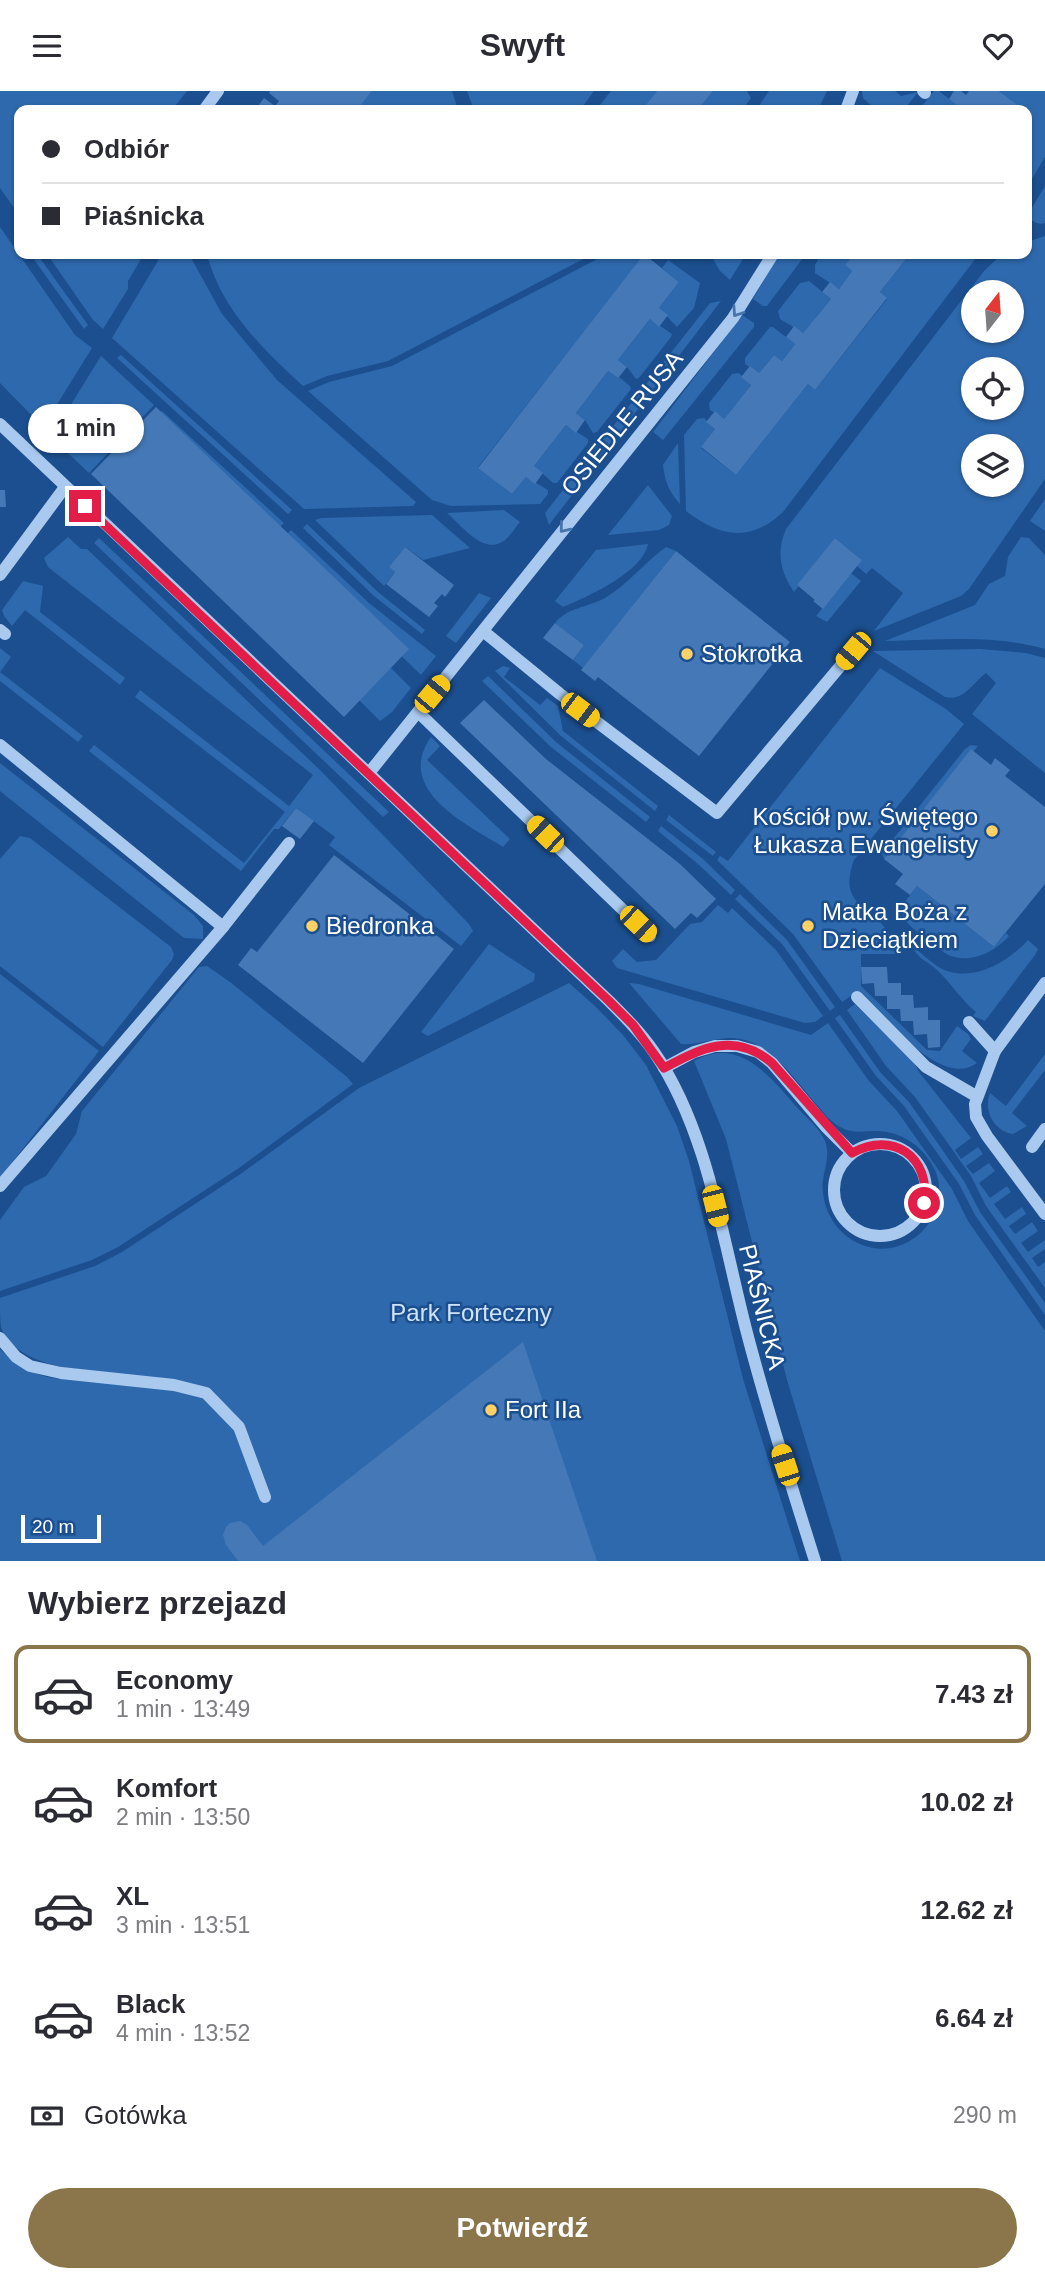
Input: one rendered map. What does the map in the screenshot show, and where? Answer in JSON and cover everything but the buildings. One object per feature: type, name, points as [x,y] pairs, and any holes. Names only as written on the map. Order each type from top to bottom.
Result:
[{"type":"street","name":"OSIEDLE RUSA","points":[[369,773],[733,318],[770,259]]},
{"type":"street","name":"PIAŚNICKA","points":[[0,424],[609,1001],[633,1025],[664,1068],[686,1111],[704,1161],[769,1418],[815,1561]]},
{"type":"street","points":[[0,575],[65,487]]},
{"type":"street","points":[[482,631],[716,813],[853,651]]},
{"type":"street","points":[[418,712],[650,936]]},
{"type":"street","points":[[0,745],[223,927]]},
{"type":"street","points":[[0,1186],[223,927],[289,843]]},
{"type":"street","points":[[1045,983],[995,1051],[976,1096],[976,1117],[987,1136],[1045,1215]]},
{"type":"street","points":[[857,997],[926,1067],[976,1096]]},
{"type":"street","points":[[969,1022],[995,1051]]},
{"type":"street","points":[[664,1068],[694,1052],[715,1046],[737,1046],[758,1052],[772,1063],[852,1153]]},
{"type":"street","points":[[1032,1147],[1045,1129]]},
{"type":"street","points":[[891,1145],[904,1150],[914,1159],[925,1179],[926,1191],[924,1203],[912,1223],[901,1231],[874,1236],[849,1225],[840,1215],[835,1202],[836,1175],[842,1163],[852,1153],[864,1146],[891,1145]]},
{"type":"street","points":[[0,1338],[16,1357],[30,1366],[61,1373],[174,1385],[206,1393],[239,1427],[265,1497]]},
{"type":"green space","points":[[0,91],[187,91],[176,105],[14,105],[14,208],[0,188]]},
{"type":"green space","points":[[372,91],[452,91],[456,105],[361,105]]},
{"type":"green space","points":[[467,91],[594,91],[584,105],[472,105]]},
{"type":"green space","points":[[611,91],[657,91],[647,105],[600,105]]},
{"type":"green space","points":[[713,91],[747,91],[751,98],[746,105],[702,105]]},
{"type":"green space","points":[[769,91],[827,91],[820,105],[759,105]]},
{"type":"green space","points":[[862,91],[895,91],[901,96],[918,92],[908,105],[871,105],[863,98]]},
{"type":"green space","points":[[934,91],[939,91],[957,105],[923,105]]},
{"type":"green space","points":[[999,91],[1045,91],[1045,157],[1032,179],[1032,105],[1015,104]]},
{"type":"green space","points":[[1045,186],[1045,223],[1032,220],[1032,208]]},
{"type":"green space","points":[[0,227],[14,247],[14,259],[22,259],[75,335],[92,348],[43,427],[0,383]]},
{"type":"green space","points":[[1045,236],[1045,479],[969,589],[961,596],[874,631],[903,593],[872,568],[866,574],[857,566],[861,559],[835,538],[794,592],[785,577],[781,561],[783,537],[786,529],[961,301],[961,343],[1024,343],[1024,280],[977,280],[997,259],[1032,259],[1032,240]]},
{"type":"green space","points":[[34,259],[41,259],[88,325],[84,329]]},
{"type":"green space","points":[[50,259],[141,259],[128,281],[128,289],[103,329],[93,320]]},
{"type":"green space","points":[[159,259],[192,259],[222,314],[277,380],[416,502],[413,506],[304,509],[112,338]]},
{"type":"green space","points":[[209,259],[583,259],[388,361],[327,376],[303,386],[273,358],[245,326],[222,292]]},
{"type":"green space","points":[[597,259],[641,259],[478,467],[512,494],[526,477],[548,490],[540,504],[451,506],[432,500],[308,391],[329,382],[392,366]]},
{"type":"green space","points":[[713,259],[743,259],[730,280],[720,271]]},
{"type":"green space","points":[[776,259],[802,259],[767,306],[753,299]]},
{"type":"green space","points":[[818,259],[850,259],[845,265],[852,271],[839,289],[815,273]]},
{"type":"green space","points":[[906,259],[975,259],[783,512],[759,529],[735,533],[711,526],[686,511],[684,435],[697,419],[704,418],[715,429],[701,448],[736,475],[808,384],[815,390],[887,299],[880,292]]},
{"type":"green space","points":[[668,260],[700,283],[694,308],[677,327],[659,308],[679,282],[662,268]]},
{"type":"green space","points":[[809,281],[831,299],[803,333],[780,319],[778,311],[800,283]]},
{"type":"green space","points":[[721,301],[549,525],[545,513],[710,303]]},
{"type":"green space","points":[[742,315],[754,323],[754,327],[663,440],[653,432]]},
{"type":"green space","points":[[650,319],[672,334],[636,379],[618,360]]},
{"type":"green space","points":[[770,327],[795,344],[782,361],[774,355],[759,373],[745,364],[745,358]]},
{"type":"green space","points":[[121,355],[292,510],[288,514],[117,358]]},
{"type":"green space","points":[[101,356],[154,405],[89,473],[51,437]]},
{"type":"green space","points":[[608,371],[631,389],[597,432],[593,433],[585,420],[576,413]]},
{"type":"green space","points":[[739,373],[751,385],[724,419],[710,410],[709,403],[732,374]]},
{"type":"green space","points":[[162,411],[284,523],[274,533],[154,418]]},
{"type":"green space","points":[[566,425],[588,439],[588,443],[557,483],[553,483],[534,466]]},
{"type":"green space","points":[[678,443],[680,504],[668,486],[663,465]]},
{"type":"green space","points":[[648,485],[672,516],[669,525],[659,530],[608,535]]},
{"type":"green space","points":[[1045,499],[1045,531],[1030,521]]},
{"type":"green space","points":[[504,510],[520,522],[506,539],[493,545],[478,540],[447,513]]},
{"type":"green space","points":[[432,515],[470,548],[423,560],[405,547],[389,567],[395,572],[384,586],[315,520],[321,518]]},
{"type":"green space","points":[[307,524],[378,592],[425,630],[422,634],[374,596],[303,528]]},
{"type":"green space","points":[[291,530],[369,603],[436,656],[421,675],[281,540]]},
{"type":"green space","points":[[68,537],[81,549],[87,549],[320,770],[469,924],[473,931],[461,946],[329,845],[335,837],[296,808],[279,829],[274,829],[241,871],[89,751],[94,745],[244,863],[285,812],[135,697],[140,690],[289,806],[313,775],[48,567],[44,558]]},
{"type":"green space","points":[[1021,537],[1029,538],[1045,555],[1045,649],[1006,641],[885,641],[975,605],[989,584],[1005,576],[1008,557]]},
{"type":"green space","points":[[99,538],[389,812],[383,817],[94,543]]},
{"type":"green space","points":[[648,544],[636,564],[613,582],[563,607],[555,601],[596,550]]},
{"type":"green space","points":[[666,547],[676,551],[583,668],[573,660],[584,645],[555,623],[565,614],[605,598]]},
{"type":"green space","points":[[851,573],[861,581],[827,622],[816,616]]},
{"type":"green space","points":[[23,581],[43,586],[40,612],[125,678],[120,685],[25,610],[12,626],[2,610]]},
{"type":"green space","points":[[479,593],[491,598],[456,643],[446,636]]},
{"type":"green space","points":[[0,648],[11,657],[0,672]]},
{"type":"green space","points":[[980,649],[1026,653],[1045,658],[1045,773],[972,714],[996,683],[986,673],[957,697],[945,697],[873,651]]},
{"type":"green space","points":[[389,666],[411,688],[392,712],[380,721],[358,699]]},
{"type":"green space","points":[[503,666],[510,668],[504,677],[540,705],[547,698],[558,706],[563,731],[658,806],[655,811],[561,736],[495,671]]},
{"type":"green space","points":[[880,668],[946,709],[964,724],[854,860],[849,882],[854,897],[884,926],[898,952],[861,954],[861,986],[927,1050],[940,1051],[957,1026],[968,1034],[971,1039],[962,1051],[977,1063],[962,1069],[946,1066],[913,1046],[858,991],[842,1002],[793,934],[717,860],[720,856],[728,861]]},
{"type":"green space","points":[[0,672],[83,736],[78,742],[0,681]]},
{"type":"green space","points":[[488,676],[556,742],[650,817],[646,822],[551,747],[482,681]]},
{"type":"green space","points":[[431,737],[440,746],[427,760],[510,839],[503,847],[454,816],[428,789],[421,773],[422,756]]},
{"type":"green space","points":[[971,745],[978,746],[974,751],[971,750],[884,859],[882,853]]},
{"type":"green space","points":[[0,763],[194,915],[203,926],[203,939],[184,938],[0,791]]},
{"type":"green space","points":[[669,815],[716,852],[713,856],[666,820]]},
{"type":"green space","points":[[661,826],[703,859],[735,890],[731,895],[658,831]]},
{"type":"green space","points":[[20,836],[30,838],[171,947],[174,954],[103,1047],[0,966],[0,859]]},
{"type":"green space","points":[[917,886],[994,947],[1006,933],[1009,936],[996,948],[980,956],[962,958],[945,953],[911,927],[904,917],[901,907]]},
{"type":"green space","points":[[740,894],[787,940],[835,1007],[830,1011],[782,944],[735,899]]},
{"type":"green space","points":[[718,905],[728,913],[732,908],[776,950],[823,1016],[815,1022],[805,1023],[617,968],[612,961],[623,949],[637,962],[656,960],[690,924],[702,922]]},
{"type":"green space","points":[[1028,940],[1038,949],[1035,955],[985,1021],[973,1016],[976,1012],[913,947],[944,970],[967,973],[990,968],[1011,956]]},
{"type":"green space","points":[[489,944],[535,974],[534,981],[428,1036],[421,1032]]},
{"type":"green space","points":[[207,966],[353,1084],[239,1168],[118,1247],[92,1260],[0,1291],[0,1220],[24,1187],[46,1176],[76,1134],[82,1111],[199,967]]},
{"type":"green space","points":[[0,974],[99,1051],[0,1178]]},
{"type":"green space","name":"Park Forteczny","points":[[569,983],[623,1035],[646,1065],[677,1126],[689,1161],[743,1379],[800,1561],[0,1561],[0,1349],[20,1366],[42,1376],[60,1379],[62,1367],[26,1354],[11,1343],[1,1327],[0,1298],[95,1266],[122,1252],[242,1173],[359,1088]]},
{"type":"green space","points":[[629,983],[811,1035],[828,1023],[869,1081],[897,1111],[952,1189],[968,1221],[1045,1331],[1045,1561],[842,1561],[787,1380],[726,1139],[694,1061],[710,1054],[725,1053],[751,1062],[774,1082],[815,1126],[827,1148],[823,1193],[827,1209],[834,1223],[845,1235],[858,1243],[872,1248],[887,1248],[902,1245],[924,1230],[934,1215],[939,1197],[935,1170],[925,1154],[903,1137],[886,1132],[849,1131],[837,1125],[786,1069],[759,1046],[731,1038],[681,1044]]},
{"type":"green space","points":[[855,1004],[913,1061],[971,1138],[955,1150],[961,1159],[978,1147],[983,1154],[966,1166],[973,1174],[989,1163],[995,1171],[979,1183],[990,1198],[1007,1186],[1011,1192],[994,1204],[1005,1219],[1022,1207],[1026,1214],[1009,1226],[1015,1234],[1032,1222],[1038,1231],[1021,1243],[1028,1252],[1045,1240],[1045,1249],[1032,1258],[1038,1267],[1045,1262],[1045,1288],[986,1206],[971,1176],[915,1097],[886,1066],[847,1010]]},
{"type":"green space","points":[[840,1015],[880,1072],[909,1102],[964,1181],[980,1212],[1045,1303],[1045,1315],[975,1215],[959,1184],[904,1106],[876,1076],[835,1018]]},
{"type":"green space","points":[[1045,1054],[1045,1070],[1012,1113],[1027,1126],[1013,1134],[1000,1129],[989,1113],[990,1093],[1006,1106]]},
{"type":"place","name":"Stokrotka","points":[[687,654]]},
{"type":"place","name":"Kościół pw. Świętego Łukasza Ewangelisty","points":[[992,831]]},
{"type":"place","name":"Biedronka","points":[[312,926]]},
{"type":"place","name":"Matka Boża z Dzieciątkiem","points":[[808,926]]},
{"type":"place","name":"Fort IIa","points":[[491,1410]]},
{"type":"route","points":[[85,506],[609,1001],[633,1025],[664,1068],[694,1052],[715,1046],[737,1046],[758,1052],[772,1063],[852,1153],[864,1146],[891,1145],[904,1150],[914,1159],[925,1179],[924,1203]]}]
